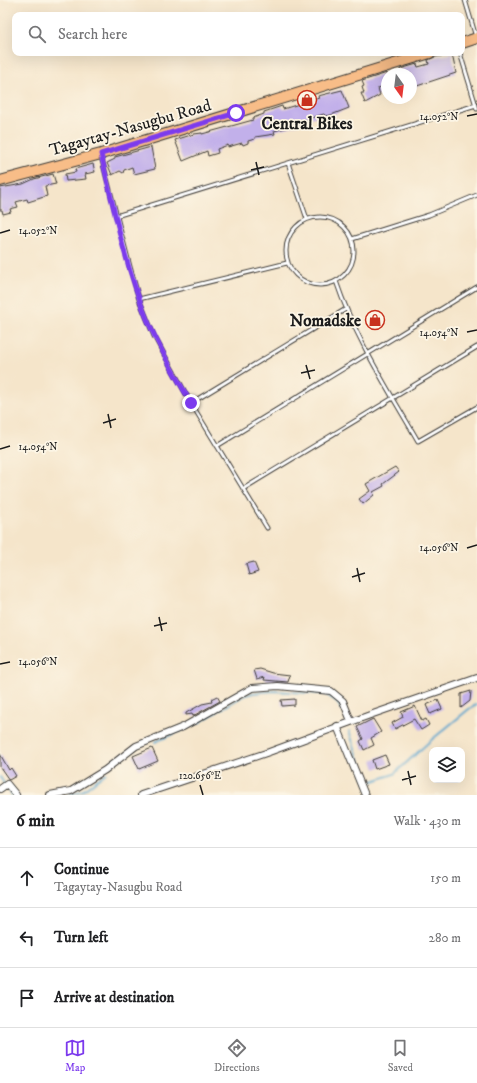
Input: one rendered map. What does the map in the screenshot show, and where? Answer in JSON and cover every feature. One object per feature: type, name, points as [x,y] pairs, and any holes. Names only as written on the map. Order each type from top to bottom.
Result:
[{"type":"main road","points":[[465,42],[477,38]]},
{"type":"main road","name":"Tagaytay-Nasugbu Road","points":[[0,181],[101,154],[420,56]]},
{"type":"street","points":[[141,795],[269,752],[351,721],[477,678]]},
{"type":"street","points":[[50,795],[71,790],[105,770],[136,746],[183,727],[252,688],[278,686],[331,691],[343,701],[351,721]]},
{"type":"street","points":[[337,726],[364,795]]},
{"type":"street","points":[[0,789],[7,784],[16,795]]},
{"type":"lane","points":[[465,0],[477,38]]},
{"type":"lane","points":[[116,216],[476,107],[461,56]]},
{"type":"lane","points":[[101,154],[116,216],[140,299],[160,348],[191,403],[267,528]]},
{"type":"lane","points":[[288,163],[307,218]]},
{"type":"lane","points":[[352,239],[429,215],[477,195]]},
{"type":"lane","points":[[318,216],[339,222],[347,230],[352,239],[353,258],[350,267],[336,281],[325,285],[313,285],[302,281],[293,273],[287,263],[285,252],[286,242],[294,228],[307,218],[318,216]]},
{"type":"lane","points":[[140,299],[287,263]]},
{"type":"lane","points":[[336,281],[346,309],[368,353],[418,441],[477,407]]},
{"type":"lane","points":[[217,446],[477,287]]},
{"type":"lane","points":[[191,403],[346,309]]},
{"type":"lane","points":[[243,489],[477,347]]},
{"type":"building","points":[[441,56],[452,56],[456,73],[417,86],[417,68],[403,68],[417,64],[418,67],[429,64],[428,60]]},
{"type":"building","points":[[381,75],[381,87],[378,88],[380,95],[365,103],[361,93],[364,93],[362,81]]},
{"type":"building","points":[[342,90],[349,108],[331,115],[325,116],[324,114],[304,120],[305,122],[274,131],[275,134],[255,137],[255,139],[248,141],[248,143],[243,145],[242,143],[228,147],[228,145],[217,149],[218,153],[208,156],[207,151],[183,161],[175,140],[253,120],[253,118],[264,114],[264,112],[282,106],[283,109],[319,98],[318,96]]},
{"type":"building","points":[[151,147],[155,169],[134,174],[132,167],[124,170],[123,173],[120,171],[112,175],[107,163],[115,159],[115,157]]},
{"type":"building","points":[[93,164],[95,172],[85,174],[86,179],[66,181],[65,174],[76,172],[75,169]]},
{"type":"building","points":[[53,174],[56,184],[45,186],[47,196],[28,202],[27,199],[16,202],[18,207],[10,209],[11,212],[3,214],[2,210],[0,210],[0,188],[23,184],[34,179]]},
{"type":"building","points":[[395,467],[399,472],[383,484],[384,486],[373,492],[374,495],[363,504],[359,499],[370,491],[366,484]]},
{"type":"building","points":[[254,562],[258,572],[249,575],[246,564]]},
{"type":"building","points":[[260,669],[273,673],[290,675],[288,682],[264,680],[265,677],[257,679],[254,670]]},
{"type":"building","points":[[471,691],[470,701],[461,708],[461,694]]},
{"type":"building","points":[[217,696],[220,701],[193,716],[192,714],[186,715],[186,713],[202,704],[212,702],[211,699]]},
{"type":"building","points":[[295,699],[295,705],[282,706],[281,700]]},
{"type":"building","points":[[438,700],[442,709],[430,714],[426,705]]},
{"type":"building","points":[[415,706],[422,721],[426,719],[429,725],[421,730],[414,719],[395,729],[392,723],[403,717],[401,712]]},
{"type":"building","points":[[373,719],[381,732],[371,738],[374,745],[364,750],[360,741],[363,739],[357,727]]},
{"type":"building","points":[[152,748],[158,761],[139,769],[133,756]]},
{"type":"building","points":[[0,754],[9,770],[11,768],[16,776],[9,780],[0,767]]},
{"type":"building","points":[[385,755],[389,764],[375,769],[372,760]]},
{"type":"waterway","points":[[155,742],[200,722],[243,696],[253,693],[274,691],[325,694],[336,701],[342,710]]},
{"type":"waterway","points":[[367,783],[394,774],[429,742],[477,704]]},
{"type":"waterway","points":[[349,731],[371,795]]},
{"type":"waterway","points":[[68,795],[84,790],[106,773]]},
{"type":"waterway","points":[[0,777],[5,785]]},
{"type":"waterway","points":[[7,788],[12,795]]},
{"type":"place","name":"Central Bikes","points":[[307,100]]},
{"type":"place","name":"Nomadske","points":[[375,320]]},
{"type":"route","points":[[191,403],[163,354],[146,318],[116,216],[101,154],[236,113]]}]
